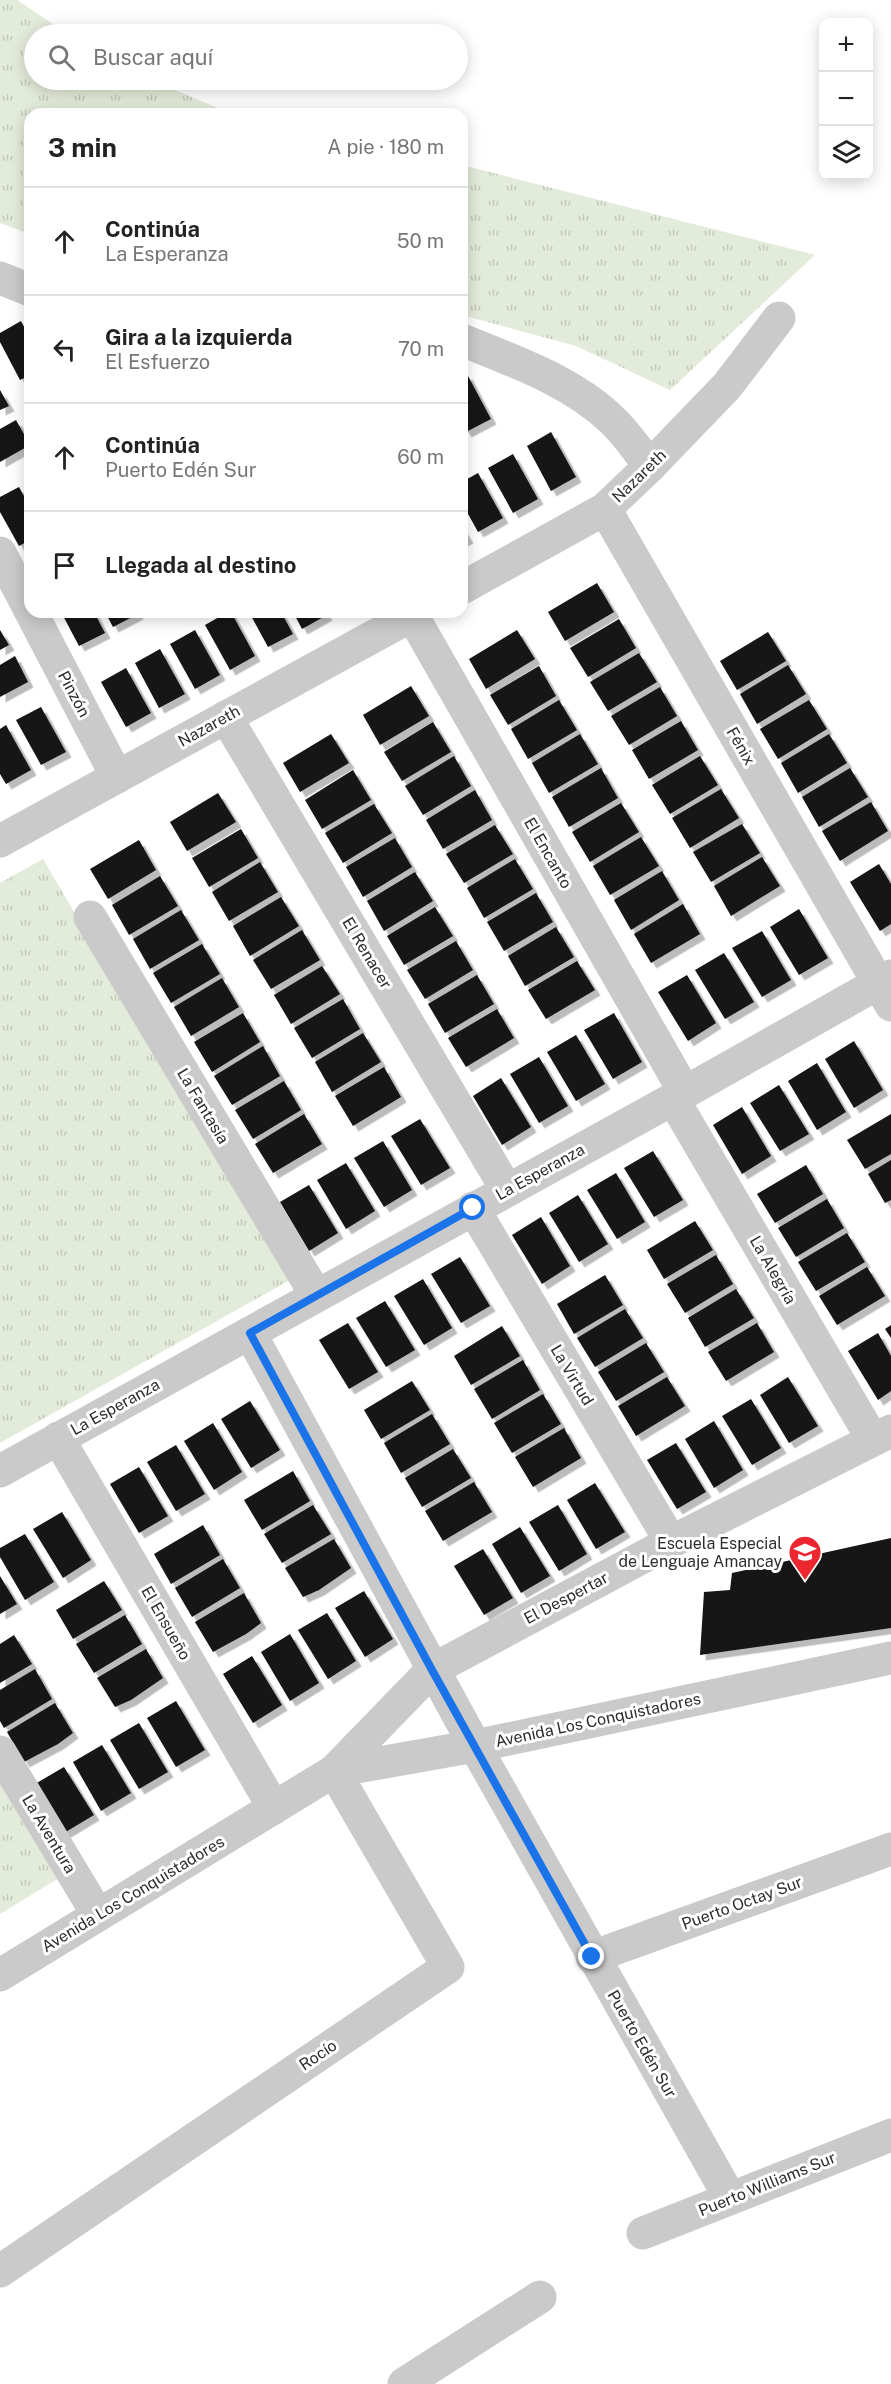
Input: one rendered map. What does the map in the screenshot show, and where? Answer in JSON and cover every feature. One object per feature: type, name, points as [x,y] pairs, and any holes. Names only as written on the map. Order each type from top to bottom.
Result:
[{"type":"street","name":"Nazareth","points":[[468,585],[605,509],[727,386],[778,318]]},
{"type":"street","points":[[468,342],[540,371],[573,391],[612,420],[650,466]]},
{"type":"street","name":"Fénix","points":[[605,509],[887,988]]},
{"type":"street","name":"Pinzón","points":[[14,566],[24,592]]},
{"type":"street","name":"Pinzón","points":[[35,618],[117,777]]},
{"type":"street","name":"Nazareth","points":[[0,841],[408,618]]},
{"type":"street","name":"El Encanto","points":[[417,618],[679,1095]]},
{"type":"street","name":"El Renacer","points":[[226,717],[507,1190]]},
{"type":"street","name":"La Fantasía","points":[[90,917],[316,1295]]},
{"type":"street","name":"La Esperanza","points":[[0,1471],[679,1095],[887,988]]},
{"type":"street","name":"La Alegría","points":[[679,1095],[882,1435]]},
{"type":"street","name":"La Virtud","points":[[473,1208],[671,1542]]},
{"type":"street","name":"Puerto Edén Sur","points":[[250,1333],[474,1746],[730,2198]]},
{"type":"street","name":"El Despertar","points":[[334,1771],[432,1670],[671,1542],[882,1435]]},
{"type":"street","name":"El Ensueño","points":[[58,1438],[274,1808]]},
{"type":"street","name":"Avenida Los Conquistadores","points":[[0,1975],[334,1771],[474,1746],[891,1658]]},
{"type":"street","name":"La Aventura","points":[[0,1752],[98,1915]]},
{"type":"street","name":"Rocío","points":[[0,2271],[448,1967],[334,1771]]},
{"type":"street","name":"Puerto Octay Sur","points":[[592,1957],[891,1849]]},
{"type":"street","name":"Puerto Williams Sur","points":[[643,2233],[891,2135]]},
{"type":"street","points":[[404,2384],[540,2297]]},
{"type":"green space","points":[[0,0],[17,0],[53,24],[24,24],[24,90],[175,90],[218,108],[24,108],[24,232],[0,223]]},
{"type":"green space","points":[[468,167],[815,255],[670,390],[576,346],[468,317]]},
{"type":"green space","points":[[43,859],[290,1280],[0,1443],[0,883]]},
{"type":"green space","points":[[0,1782],[59,1878],[0,1914]]},
{"type":"building","points":[[21,321],[24,327],[24,378],[20,380],[0,342],[0,333]]},
{"type":"building","points":[[468,376],[491,419],[468,431]]},
{"type":"building","points":[[0,390],[9,406],[0,410]]},
{"type":"building","points":[[16,420],[24,434],[24,448],[0,462],[0,429]]},
{"type":"building","points":[[551,432],[576,477],[551,491],[527,446]]},
{"type":"building","points":[[513,454],[538,499],[513,513],[488,468]]},
{"type":"building","points":[[478,473],[503,518],[478,532],[468,514],[468,479]]},
{"type":"building","points":[[19,487],[24,496],[24,543],[19,546],[0,512],[0,497]]},
{"type":"building","points":[[597,583],[614,612],[565,641],[548,612]]},
{"type":"building","points":[[64,618],[97,618],[105,633],[79,646]]},
{"type":"building","points":[[108,618],[130,618],[113,627]]},
{"type":"building","points":[[217,618],[234,618],[255,656],[230,670],[205,625]]},
{"type":"building","points":[[252,618],[284,618],[293,634],[268,647]]},
{"type":"building","points":[[296,618],[322,618],[302,629]]},
{"type":"building","points":[[619,619],[636,648],[588,677],[570,648]]},
{"type":"building","points":[[0,630],[9,645],[0,650]]},
{"type":"building","points":[[195,630],[220,675],[195,689],[170,644]]},
{"type":"building","points":[[517,630],[535,659],[486,689],[469,659]]},
{"type":"building","points":[[768,632],[786,661],[737,690],[720,661]]},
{"type":"building","points":[[160,649],[185,694],[159,708],[135,663]]},
{"type":"building","points":[[639,653],[657,682],[608,711],[590,682]]},
{"type":"building","points":[[15,656],[28,682],[0,697],[0,665]]},
{"type":"building","points":[[788,665],[806,694],[757,724],[740,694]]},
{"type":"building","points":[[539,666],[556,696],[508,725],[490,695]]},
{"type":"building","points":[[126,668],[151,713],[126,727],[101,682]]},
{"type":"building","points":[[411,686],[429,716],[380,745],[363,715]]},
{"type":"building","points":[[660,687],[677,716],[629,745],[611,716]]},
{"type":"building","points":[[559,700],[577,730],[528,759],[511,729]]},
{"type":"building","points":[[809,700],[827,729],[778,759],[760,729]]},
{"type":"building","points":[[41,707],[66,752],[41,765],[16,720]]},
{"type":"building","points":[[681,721],[698,750],[649,779],[632,750]]},
{"type":"building","points":[[433,722],[451,752],[402,781],[384,752]]},
{"type":"building","points":[[6,725],[31,770],[6,784],[0,774],[0,729]]},
{"type":"building","points":[[331,734],[349,763],[300,792],[283,763]]},
{"type":"building","points":[[580,734],[598,764],[549,793],[532,763]]},
{"type":"building","points":[[829,734],[847,763],[798,793],[781,763]]},
{"type":"building","points":[[454,756],[471,786],[423,815],[405,786]]},
{"type":"building","points":[[700,756],[718,785],[670,814],[652,785]]},
{"type":"building","points":[[601,768],[618,798],[569,827],[552,797]]},
{"type":"building","points":[[850,768],[868,797],[819,827],[802,797]]},
{"type":"building","points":[[353,770],[371,800],[322,829],[305,800]]},
{"type":"building","points":[[721,789],[739,818],[690,848],[672,818]]},
{"type":"building","points":[[475,790],[492,820],[443,849],[426,820]]},
{"type":"building","points":[[218,793],[236,822],[187,851],[170,822]]},
{"type":"building","points":[[871,802],[888,831],[840,861],[822,831]]},
{"type":"building","points":[[621,803],[639,832],[590,862],[572,832]]},
{"type":"building","points":[[374,804],[392,833],[343,863],[325,833]]},
{"type":"building","points":[[742,824],[760,853],[711,882],[693,852]]},
{"type":"building","points":[[495,825],[513,854],[464,883],[446,854]]},
{"type":"building","points":[[241,829],[258,858],[209,887],[192,858]]},
{"type":"building","points":[[641,837],[659,866],[610,895],[593,866]]},
{"type":"building","points":[[395,838],[412,867],[363,897],[346,867]]},
{"type":"building","points":[[139,840],[156,870],[108,899],[90,869]]},
{"type":"building","points":[[762,857],[780,886],[731,916],[714,886]]},
{"type":"building","points":[[515,859],[533,889],[484,918],[467,888]]},
{"type":"building","points":[[260,862],[278,892],[229,921],[212,892]]},
{"type":"building","points":[[879,864],[891,884],[891,924],[880,931],[850,882]]},
{"type":"building","points":[[662,871],[679,900],[631,930],[614,900]]},
{"type":"building","points":[[415,872],[433,901],[384,931],[367,901]]},
{"type":"building","points":[[160,876],[178,906],[129,935],[112,905]]},
{"type":"building","points":[[536,893],[553,922],[504,951],[487,922]]},
{"type":"building","points":[[281,897],[299,926],[250,956],[233,926]]},
{"type":"building","points":[[683,904],[700,934],[651,963],[634,934]]},
{"type":"building","points":[[435,907],[453,936],[404,965],[387,936]]},
{"type":"building","points":[[799,909],[828,958],[799,975],[770,927]]},
{"type":"building","points":[[181,910],[199,940],[150,969],[133,939]]},
{"type":"building","points":[[556,927],[574,957],[525,986],[508,956]]},
{"type":"building","points":[[302,930],[320,960],[271,989],[253,960]]},
{"type":"building","points":[[762,931],[791,980],[762,997],[732,948]]},
{"type":"building","points":[[456,941],[473,970],[425,999],[407,970]]},
{"type":"building","points":[[202,944],[220,974],[171,1003],[153,973]]},
{"type":"building","points":[[724,953],[754,1002],[725,1019],[695,970]]},
{"type":"building","points":[[577,961],[595,990],[546,1019],[528,990]]},
{"type":"building","points":[[322,966],[340,994],[291,1024],[274,995]]},
{"type":"building","points":[[477,975],[494,1004],[445,1033],[428,1004]]},
{"type":"building","points":[[687,975],[716,1023],[688,1041],[658,992]]},
{"type":"building","points":[[222,978],[239,1007],[191,1036],[174,1007]]},
{"type":"building","points":[[343,999],[360,1029],[312,1058],[294,1028]]},
{"type":"building","points":[[497,1009],[514,1038],[466,1067],[448,1038]]},
{"type":"building","points":[[243,1013],[260,1042],[212,1072],[194,1042]]},
{"type":"building","points":[[614,1013],[642,1062],[613,1079],[584,1030]]},
{"type":"building","points":[[363,1033],[381,1062],[332,1092],[315,1062]]},
{"type":"building","points":[[576,1035],[605,1084],[576,1101],[547,1052]]},
{"type":"building","points":[[854,1041],[883,1090],[854,1108],[825,1059]]},
{"type":"building","points":[[263,1046],[280,1076],[232,1105],[214,1076]]},
{"type":"building","points":[[539,1057],[568,1106],[539,1123],[510,1074]]},
{"type":"building","points":[[817,1063],[846,1112],[817,1130],[788,1081]]},
{"type":"building","points":[[384,1067],[401,1097],[353,1126],[335,1096]]},
{"type":"building","points":[[501,1078],[531,1127],[502,1145],[473,1096]]},
{"type":"building","points":[[284,1081],[301,1110],[253,1139],[235,1110]]},
{"type":"building","points":[[779,1085],[809,1134],[780,1151],[750,1103]]},
{"type":"building","points":[[742,1107],[771,1156],[742,1174],[713,1125]]},
{"type":"building","points":[[304,1114],[322,1144],[273,1173],[255,1144]]},
{"type":"building","points":[[891,1114],[891,1154],[865,1169],[847,1140]]},
{"type":"building","points":[[420,1119],[450,1168],[421,1185],[391,1136]]},
{"type":"building","points":[[383,1141],[412,1190],[384,1207],[354,1158]]},
{"type":"building","points":[[653,1151],[683,1200],[654,1217],[624,1168]]},
{"type":"building","points":[[891,1160],[891,1200],[885,1203],[868,1174]]},
{"type":"building","points":[[346,1163],[375,1211],[346,1229],[317,1180]]},
{"type":"building","points":[[806,1165],[823,1194],[775,1223],[757,1194]]},
{"type":"building","points":[[616,1173],[645,1222],[617,1239],[587,1190]]},
{"type":"building","points":[[309,1185],[338,1233],[309,1251],[280,1202]]},
{"type":"building","points":[[578,1195],[608,1244],[579,1262],[549,1213]]},
{"type":"building","points":[[827,1199],[844,1228],[796,1257],[778,1228]]},
{"type":"building","points":[[541,1217],[570,1266],[542,1284],[512,1235]]},
{"type":"building","points":[[695,1221],[713,1250],[664,1279],[647,1250]]},
{"type":"building","points":[[847,1233],[865,1262],[816,1291],[798,1262]]},
{"type":"building","points":[[716,1255],[733,1284],[685,1313],[667,1284]]},
{"type":"building","points":[[460,1257],[490,1306],[461,1323],[431,1274]]},
{"type":"building","points":[[867,1267],[885,1296],[837,1325],[819,1296]]},
{"type":"building","points":[[605,1275],[623,1305],[574,1334],[557,1304]]},
{"type":"building","points":[[423,1279],[452,1328],[424,1345],[394,1296]]},
{"type":"building","points":[[736,1289],[754,1318],[705,1347],[688,1318]]},
{"type":"building","points":[[385,1301],[415,1350],[386,1367],[356,1318]]},
{"type":"building","points":[[625,1309],[643,1338],[595,1367],[577,1338]]},
{"type":"building","points":[[348,1323],[378,1372],[349,1389],[319,1340]]},
{"type":"building","points":[[757,1323],[774,1352],[726,1381],[708,1352]]},
{"type":"building","points":[[891,1325],[891,1338],[885,1329]]},
{"type":"building","points":[[502,1326],[520,1356],[471,1385],[454,1356]]},
{"type":"building","points":[[878,1333],[891,1356],[891,1391],[878,1400],[848,1351]]},
{"type":"building","points":[[646,1343],[664,1372],[616,1401],[598,1372]]},
{"type":"building","points":[[523,1360],[540,1390],[492,1419],[474,1389]]},
{"type":"building","points":[[667,1377],[685,1406],[636,1436],[618,1406]]},
{"type":"building","points":[[788,1377],[818,1426],[789,1443],[760,1395]]},
{"type":"building","points":[[412,1381],[430,1410],[381,1439],[364,1410]]},
{"type":"building","points":[[543,1394],[561,1424],[512,1453],[494,1423]]},
{"type":"building","points":[[751,1399],[781,1448],[752,1465],[722,1416]]},
{"type":"building","points":[[250,1401],[280,1450],[251,1468],[221,1419]]},
{"type":"building","points":[[432,1414],[450,1444],[401,1473],[384,1443]]},
{"type":"building","points":[[714,1421],[743,1470],[714,1488],[685,1439]]},
{"type":"building","points":[[213,1423],[242,1472],[214,1490],[184,1441]]},
{"type":"building","points":[[564,1428],[581,1458],[533,1487],[515,1457]]},
{"type":"building","points":[[676,1443],[706,1492],[677,1509],[647,1460]]},
{"type":"building","points":[[176,1445],[205,1494],[176,1511],[147,1462]]},
{"type":"building","points":[[453,1449],[471,1478],[422,1507],[405,1478]]},
{"type":"building","points":[[139,1467],[168,1516],[139,1533],[110,1484]]},
{"type":"building","points":[[293,1471],[310,1501],[262,1530],[244,1500]]},
{"type":"building","points":[[474,1482],[492,1512],[443,1541],[425,1511]]},
{"type":"building","points":[[595,1483],[625,1532],[596,1549],[567,1500]]},
{"type":"building","points":[[313,1505],[331,1534],[282,1563],[264,1534]]},
{"type":"building","points":[[558,1505],[587,1554],[559,1571],[529,1522]]},
{"type":"building","points":[[62,1512],[91,1560],[63,1578],[33,1529]]},
{"type":"building","points":[[203,1525],[220,1555],[171,1584],[154,1554]]},
{"type":"building","points":[[520,1527],[550,1576],[521,1593],[492,1544]]},
{"type":"building","points":[[25,1534],[54,1582],[25,1600],[0,1557],[0,1548]]},
{"type":"building","points":[[891,1538],[891,1628],[700,1655],[704,1592],[730,1590],[732,1573]]},
{"type":"building","points":[[334,1539],[351,1568],[319,1590],[303,1597],[285,1568]]},
{"type":"building","points":[[483,1549],[513,1598],[484,1615],[454,1566]]},
{"type":"building","points":[[223,1559],[240,1588],[192,1617],[175,1588]]},
{"type":"building","points":[[0,1576],[17,1604],[0,1614]]},
{"type":"building","points":[[104,1581],[122,1610],[73,1639],[56,1610]]},
{"type":"building","points":[[364,1591],[393,1639],[365,1657],[335,1608]]},
{"type":"building","points":[[244,1593],[261,1623],[213,1652],[195,1622]]},
{"type":"building","points":[[327,1613],[356,1661],[328,1679],[298,1630]]},
{"type":"building","points":[[125,1615],[142,1644],[94,1673],[76,1644]]},
{"type":"building","points":[[290,1634],[319,1683],[290,1701],[261,1652]]},
{"type":"building","points":[[14,1635],[32,1664],[0,1683],[0,1644]]},
{"type":"building","points":[[146,1649],[163,1678],[131,1700],[115,1707],[97,1678]]},
{"type":"building","points":[[252,1656],[282,1705],[253,1723],[223,1674]]},
{"type":"building","points":[[35,1669],[52,1699],[4,1728],[0,1721],[0,1690]]},
{"type":"building","points":[[176,1701],[205,1750],[176,1767],[147,1718]]},
{"type":"building","points":[[55,1703],[73,1733],[58,1744],[24,1762],[7,1732]]},
{"type":"building","points":[[139,1723],[168,1772],[139,1789],[110,1740]]},
{"type":"building","points":[[102,1745],[131,1793],[101,1811],[73,1762]]},
{"type":"building","points":[[64,1767],[94,1815],[64,1833],[35,1784]]},
{"type":"place","name":"Escuela Especial de Lenguaje Amancay","points":[[805,1581]]},
{"type":"route","points":[[473,1208],[250,1333],[432,1670],[592,1957]]}]
